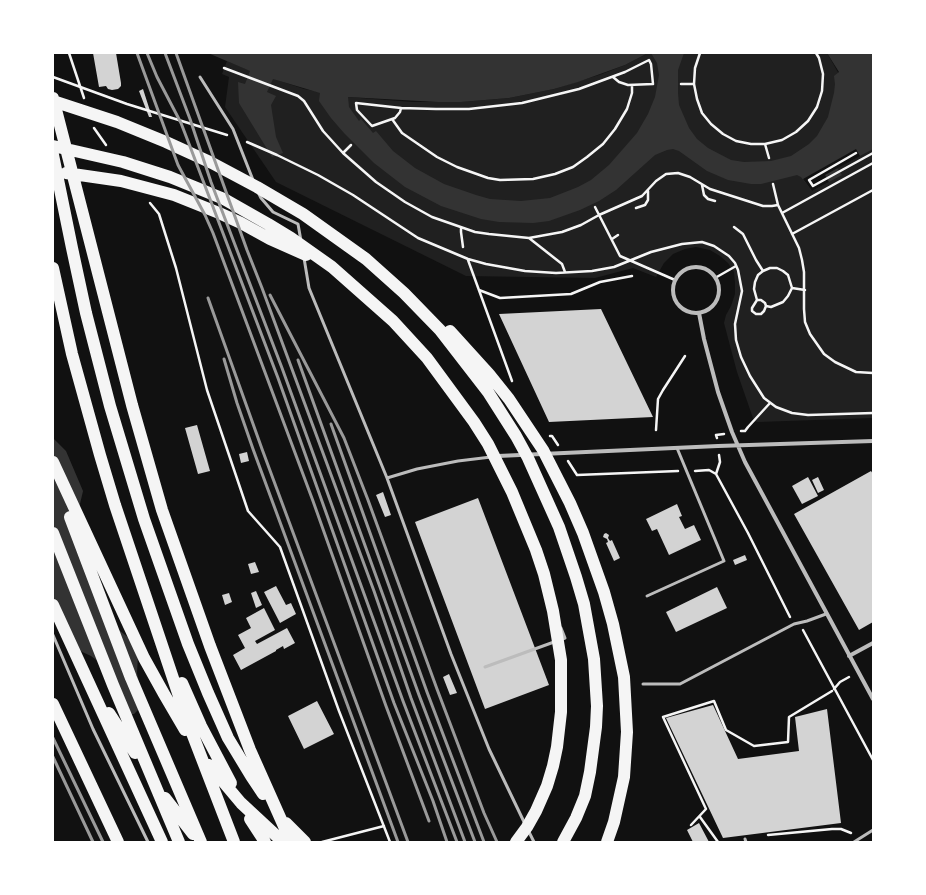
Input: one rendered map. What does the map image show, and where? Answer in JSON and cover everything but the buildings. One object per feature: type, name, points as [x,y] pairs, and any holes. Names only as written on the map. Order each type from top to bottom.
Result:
[{"type":"highway","points":[[53,99],[117,122],[212,163],[303,214],[402,286],[468,350],[509,399],[542,450],[570,503],[594,562],[613,624],[624,677],[626,703],[626,754],[624,777],[616,815],[607,842]]},
{"type":"highway","points":[[53,99],[132,405],[162,510],[210,646],[250,750],[291,842]]},
{"type":"highway","points":[[53,146],[92,154],[170,177],[210,194],[268,224],[332,267],[373,303],[427,358],[459,401],[501,468],[523,515],[548,586],[556,622],[561,660],[562,698],[559,735],[553,766],[542,799],[527,827],[516,842]]},
{"type":"highway","points":[[53,155],[79,282],[110,406],[144,519],[188,644],[217,716],[240,759],[277,813],[305,842]]},
{"type":"highway","points":[[53,173],[87,175],[121,181],[174,195],[241,223],[270,239],[332,267]]},
{"type":"highway","points":[[366,259],[404,293],[440,330],[488,392],[528,458],[549,503],[568,551],[584,604],[590,631],[594,659],[597,706],[594,749],[586,790],[576,818],[563,842]]},
{"type":"highway","points":[[53,268],[72,354],[100,455],[132,556],[185,713],[234,842]]},
{"type":"highway","points":[[53,462],[144,658],[176,716],[222,782],[252,814],[283,842]]},
{"type":"highway","points":[[53,470],[92,578],[131,678],[200,842]]},
{"type":"highway","points":[[53,533],[112,685],[178,842]]},
{"type":"highway","points":[[149,604],[201,726],[237,795],[265,842]]},
{"type":"highway","points":[[53,605],[162,842]]},
{"type":"highway","points":[[84,675],[171,807],[200,842]]},
{"type":"highway","points":[[53,704],[118,842]]},
{"type":"street","points":[[695,268],[708,271],[715,278],[719,293],[713,306],[706,311],[692,313],[685,311],[675,300],[673,286],[676,280],[686,270],[695,268]]},
{"type":"street","points":[[699,313],[712,372],[738,446],[749,470],[873,700]]},
{"type":"street","points":[[498,456],[873,441]]},
{"type":"street","points":[[849,656],[873,643]]},
{"type":"lane","points":[[200,77],[233,129],[260,198],[273,212],[298,224],[309,288],[387,478],[451,654],[489,749],[534,842]]},
{"type":"lane","points":[[647,596],[724,561],[677,448]]},
{"type":"lane","points":[[387,478],[417,469],[458,461],[498,456],[565,638],[485,667]]},
{"type":"lane","points":[[643,684],[680,684],[794,624],[826,614]]},
{"type":"lane","points":[[53,635],[93,729],[148,842]]},
{"type":"lane","points":[[854,842],[873,830]]},
{"type":"path","points":[[69,53],[86,103]]},
{"type":"path","points":[[700,53],[695,68],[694,84],[697,99],[702,112],[711,124],[723,134],[736,141],[751,144],[765,144],[782,140],[796,132],[808,121],[817,107],[822,91],[823,74],[819,58],[816,53]]},
{"type":"path","points":[[401,108],[398,116],[372,126],[357,110],[356,103],[401,108],[469,109],[522,103],[561,94],[613,77],[649,60],[651,64],[653,84],[632,85],[619,82],[613,77]]},
{"type":"path","points":[[224,68],[290,92],[304,101],[324,131],[343,153],[376,182],[405,202],[432,217],[462,228],[489,234],[529,238],[562,232],[581,225],[599,215],[642,196],[656,181],[666,174],[678,173],[690,176],[710,189],[763,206],[778,205]]},
{"type":"path","points":[[53,77],[127,104],[231,136]]},
{"type":"path","points":[[681,84],[694,84]]},
{"type":"path","points":[[392,119],[398,128],[408,137],[437,157],[456,167],[483,177],[500,180],[533,179],[555,174],[573,167],[603,144],[615,129],[627,109],[632,93],[632,85]]},
{"type":"path","points":[[93,124],[95,131],[109,149]]},
{"type":"path","points":[[244,141],[318,175],[353,195],[418,238],[468,260],[525,271],[565,272],[605,269],[659,249],[682,244],[700,242],[718,248],[728,256],[736,266],[741,280],[742,291],[735,324],[736,340],[741,357],[760,393],[770,403],[784,411],[799,414],[873,413]]},
{"type":"path","points":[[765,144],[769,158]]},
{"type":"path","points":[[343,153],[351,145]]},
{"type":"path","points":[[856,153],[809,180],[813,186],[843,171],[873,153]]},
{"type":"path","points":[[782,213],[873,163]]},
{"type":"path","points":[[773,184],[778,205],[799,248],[802,260],[805,290],[805,322],[813,339],[824,354],[845,368],[856,372],[873,373]]},
{"type":"path","points":[[702,185],[704,195],[708,199],[715,201]]},
{"type":"path","points":[[636,208],[645,205],[648,200],[648,190]]},
{"type":"path","points":[[792,234],[873,190]]},
{"type":"path","points":[[150,202],[159,214],[176,268],[207,390],[248,511],[280,547],[390,842]]},
{"type":"path","points":[[595,207],[620,256],[676,280]]},
{"type":"path","points":[[734,227],[743,234],[756,260],[763,270]]},
{"type":"path","points":[[462,228],[461,232],[463,247]]},
{"type":"path","points":[[612,239],[618,235]]},
{"type":"path","points":[[529,238],[562,264],[565,272]]},
{"type":"path","points":[[468,260],[513,382]]},
{"type":"path","points":[[715,278],[736,266]]},
{"type":"path","points":[[757,300],[761,300],[766,306],[771,307],[783,302],[792,288],[788,275],[783,271],[777,268],[763,270],[754,282],[757,300],[752,308],[752,311],[756,314],[761,314],[766,306]]},
{"type":"path","points":[[479,290],[500,298],[571,294],[600,282],[632,276]]},
{"type":"path","points":[[792,288],[805,290]]},
{"type":"path","points":[[656,430],[658,399],[685,356]]},
{"type":"path","points":[[745,431],[770,403]]},
{"type":"path","points":[[545,436],[552,436],[555,440]]},
{"type":"path","points":[[570,465],[577,474],[709,470],[716,474],[720,462]]},
{"type":"path","points":[[691,825],[706,809],[663,716],[714,701],[726,730],[754,746],[788,742],[789,717],[833,690],[840,682],[849,677]]},
{"type":"path","points":[[700,817],[718,842]]},
{"type":"path","points":[[322,842],[384,826]]},
{"type":"path","points":[[768,835],[832,829],[841,829],[851,833]]},
{"type":"shaded area","points":[[208,53],[648,53],[625,65],[578,82],[554,89],[509,98],[461,102],[438,102],[348,97],[349,107],[359,121],[361,119],[373,133],[376,131],[393,151],[415,168],[444,184],[490,199],[521,201],[550,198],[591,180],[609,165],[637,133],[648,114],[655,97],[659,75],[657,63],[651,53],[684,53],[678,70],[678,93],[679,105],[689,128],[697,139],[708,148],[731,160],[744,162],[771,161],[791,156],[809,144],[817,136],[828,117],[834,93],[834,76],[839,72],[827,53],[873,53],[873,149],[837,168],[842,175],[812,191],[801,177],[797,175],[761,184],[751,184],[728,180],[707,171],[679,151],[673,149],[667,150],[655,155],[616,190],[599,201],[580,210],[549,221],[533,223],[499,222],[481,219],[441,206],[405,187],[374,163],[344,133],[319,101],[320,93],[273,79],[267,92],[276,96],[271,105],[276,137],[283,153],[272,157],[239,103],[238,82],[245,84],[250,71]]},
{"type":"shaded area","points":[[648,53],[827,53],[873,134],[873,418],[754,421],[737,372],[724,323],[735,294],[734,272],[728,263],[710,250],[696,247],[685,249],[673,254],[664,263],[656,277],[633,268],[595,278],[466,276],[276,182],[225,107],[229,77],[222,74],[227,61],[304,89],[348,97],[413,102],[461,102],[509,98],[554,89],[602,74],[625,65]]},
{"type":"shaded area","points":[[53,438],[66,451],[83,491],[79,508],[84,522],[90,527],[92,534],[88,548],[114,626],[135,643],[138,656],[137,673],[140,688],[139,709],[134,714],[128,715],[99,662],[91,656],[78,650],[53,603]]},
{"type":"pier","points":[[856,149],[860,156],[825,175],[829,182],[812,191],[803,179]]},
{"type":"railway","points":[[137,53],[178,165],[213,233],[313,501],[386,706],[429,821]]},
{"type":"railway","points":[[147,53],[157,77],[181,123],[191,149],[278,378],[394,703],[433,801],[447,842]]},
{"type":"railway","points":[[165,53],[190,119],[211,182],[282,368],[403,701],[457,842]]},
{"type":"railway","points":[[176,53],[465,842]]},
{"type":"railway","points":[[270,295],[344,438],[437,689],[484,813],[497,842]]},
{"type":"railway","points":[[208,298],[262,449],[408,842]]},
{"type":"railway","points":[[224,359],[253,449],[398,842]]},
{"type":"railway","points":[[298,360],[419,695],[475,842]]},
{"type":"railway","points":[[331,424],[427,692],[484,842]]},
{"type":"railway","points":[[53,738],[103,842]]},
{"type":"railway","points":[[53,757],[93,842]]}]
